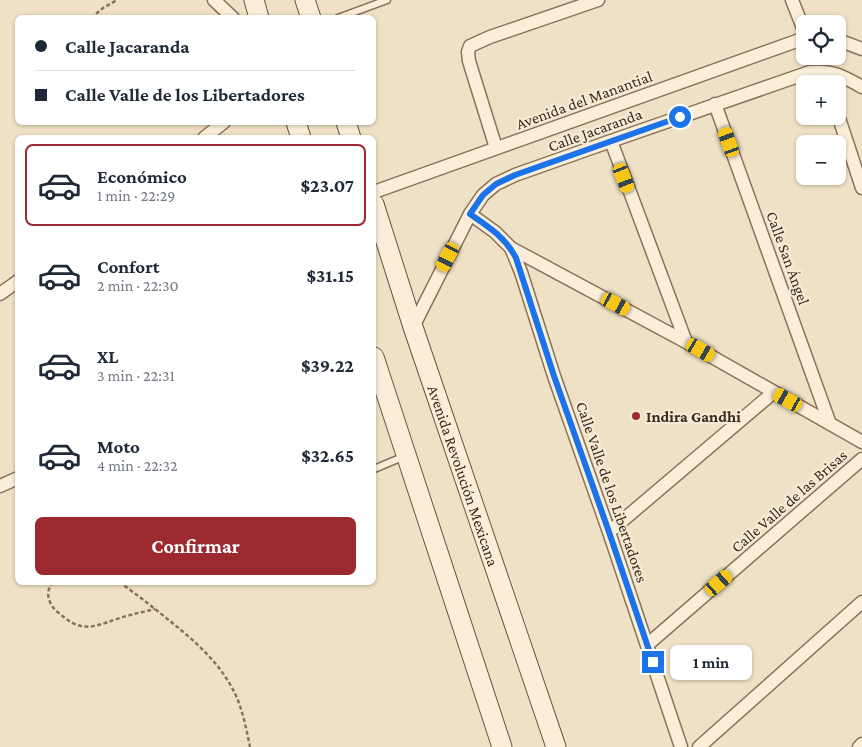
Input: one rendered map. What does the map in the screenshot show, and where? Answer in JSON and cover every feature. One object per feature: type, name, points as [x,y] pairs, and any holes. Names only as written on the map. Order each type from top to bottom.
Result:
[{"type":"main road","points":[[254,0],[259,15]]},
{"type":"main road","points":[[305,0],[310,15]]},
{"type":"main road","name":"Avenida Revolución Mexicana","points":[[376,210],[413,327],[556,747]]},
{"type":"main road","points":[[376,364],[502,747]]},
{"type":"street","points":[[214,0],[230,15]]},
{"type":"street","points":[[496,148],[469,61],[468,52],[470,46],[490,37],[598,0]]},
{"type":"street","points":[[792,0],[798,15]]},
{"type":"street","name":"Avenida del Manantial","points":[[376,191],[796,41]]},
{"type":"street","points":[[846,43],[862,48]]},
{"type":"street","points":[[822,71],[824,75]]},
{"type":"street","points":[[822,71],[835,74],[862,87]]},
{"type":"street","name":"Calle Jacaranda","points":[[413,327],[470,214],[483,195],[496,184],[515,175],[715,104],[810,72],[822,71]]},
{"type":"street","name":"Calle San Ángel","points":[[715,104],[830,424]]},
{"type":"street","points":[[208,135],[220,125]]},
{"type":"street","points":[[841,125],[862,188]]},
{"type":"street","points":[[611,141],[686,342]]},
{"type":"street","points":[[470,214],[495,232],[511,248],[686,342],[862,442]]},
{"type":"street","name":"Calle Valle de los Libertadores","points":[[511,248],[521,272],[554,376],[609,532],[681,747]]},
{"type":"street","points":[[0,294],[15,283]]},
{"type":"street","points":[[609,532],[774,392]]},
{"type":"street","name":"Calle Valle de las Brisas","points":[[647,645],[862,459]]},
{"type":"street","points":[[0,486],[15,479]]},
{"type":"street","points":[[699,747],[862,602]]},
{"type":"street","points":[[859,747],[862,744]]},
{"type":"lane","points":[[346,15],[386,0]]},
{"type":"lane","points":[[376,469],[406,456]]},
{"type":"path","points":[[95,15],[117,0]]},
{"type":"path","points":[[51,585],[48,595],[52,605],[58,613],[76,625],[97,626],[155,609]]},
{"type":"path","points":[[123,585],[196,642],[213,660],[226,678],[238,702],[246,726],[250,747]]},
{"type":"place","name":"Indira Gandhi","points":[[636,416]]},
{"type":"route","points":[[653,662],[554,376],[516,258],[504,240],[470,214],[483,195],[496,184],[515,175],[680,117]]}]
